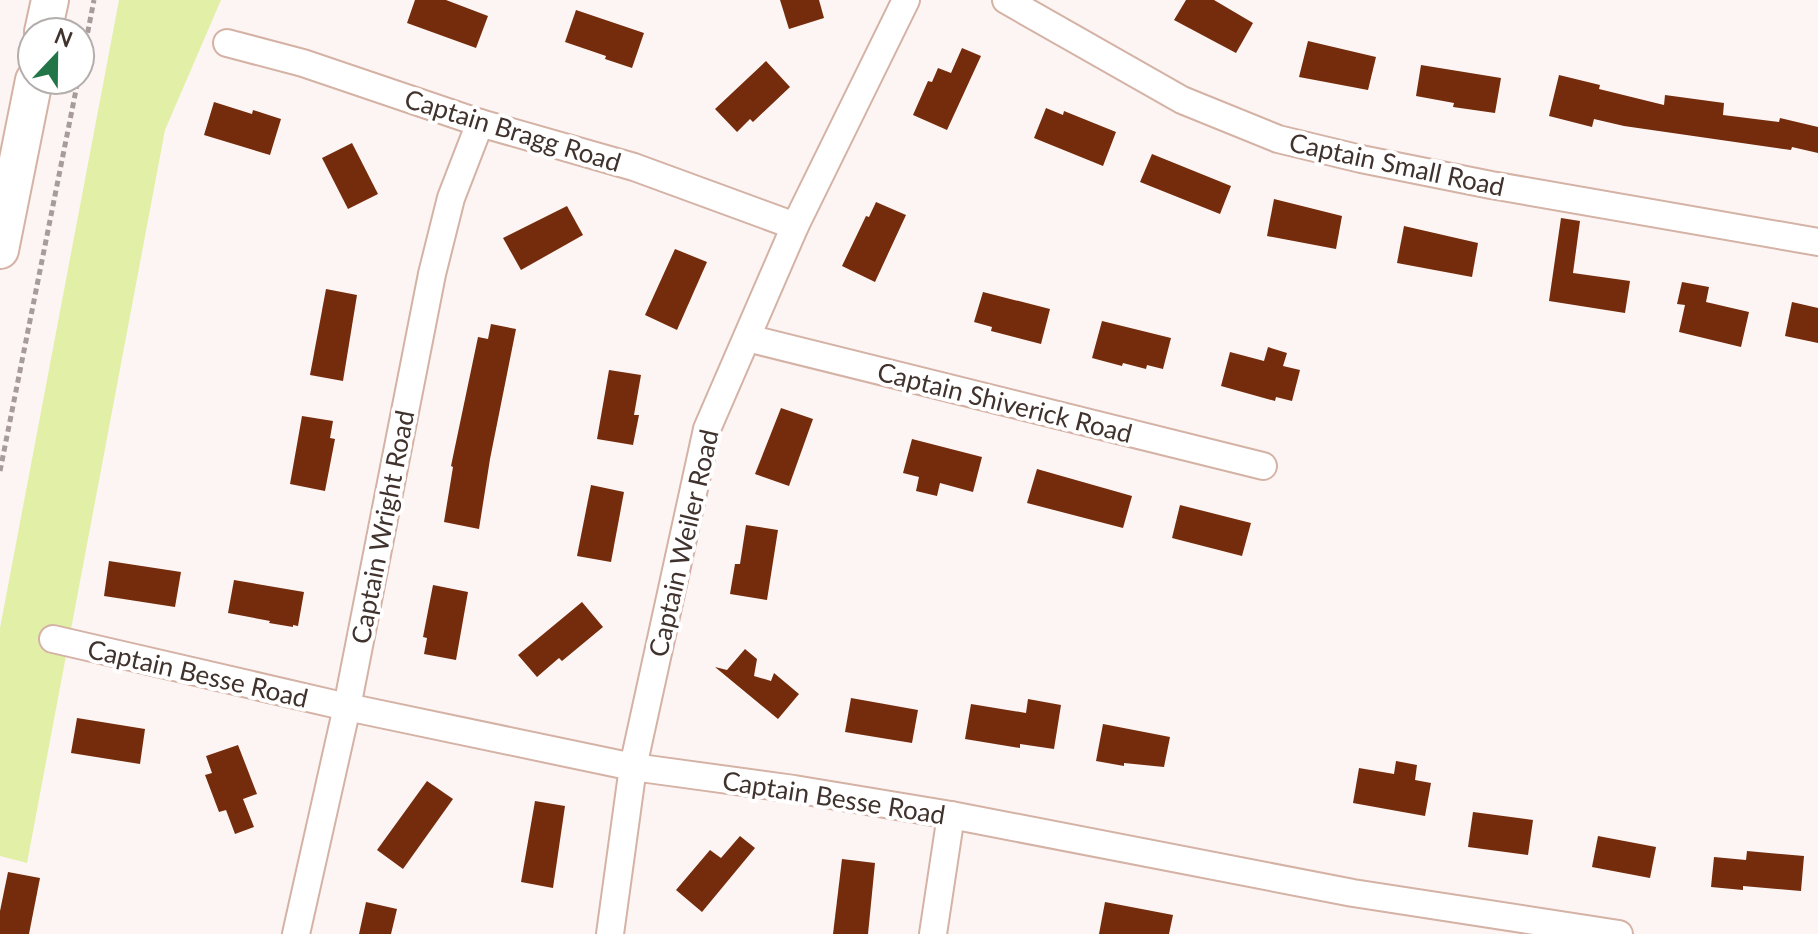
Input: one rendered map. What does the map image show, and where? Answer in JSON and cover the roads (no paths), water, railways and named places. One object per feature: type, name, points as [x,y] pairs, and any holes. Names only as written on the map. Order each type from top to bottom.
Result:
[{"type":"main road","points":[[0,250],[31,96]]},
{"type":"street","name":"Captain Weiler Road","points":[[610,934],[633,767],[707,429],[795,226],[906,0]]},
{"type":"street","name":"Captain Small Road","points":[[1006,0],[1182,100],[1278,139],[1491,185],[1818,242]]},
{"type":"street","name":"Captain Bragg Road","points":[[227,43],[303,63],[480,123],[634,167],[795,226]]},
{"type":"street","name":"Captain Wright Road","points":[[296,934],[347,707],[432,274],[451,198],[480,123]]},
{"type":"street","name":"Captain Shiverick Road","points":[[747,338],[1263,466]]},
{"type":"street","name":"Captain Besse Road","points":[[53,639],[347,707],[633,767],[951,815],[1353,893],[1619,934]]},
{"type":"street","points":[[933,934],[951,815]]}]
